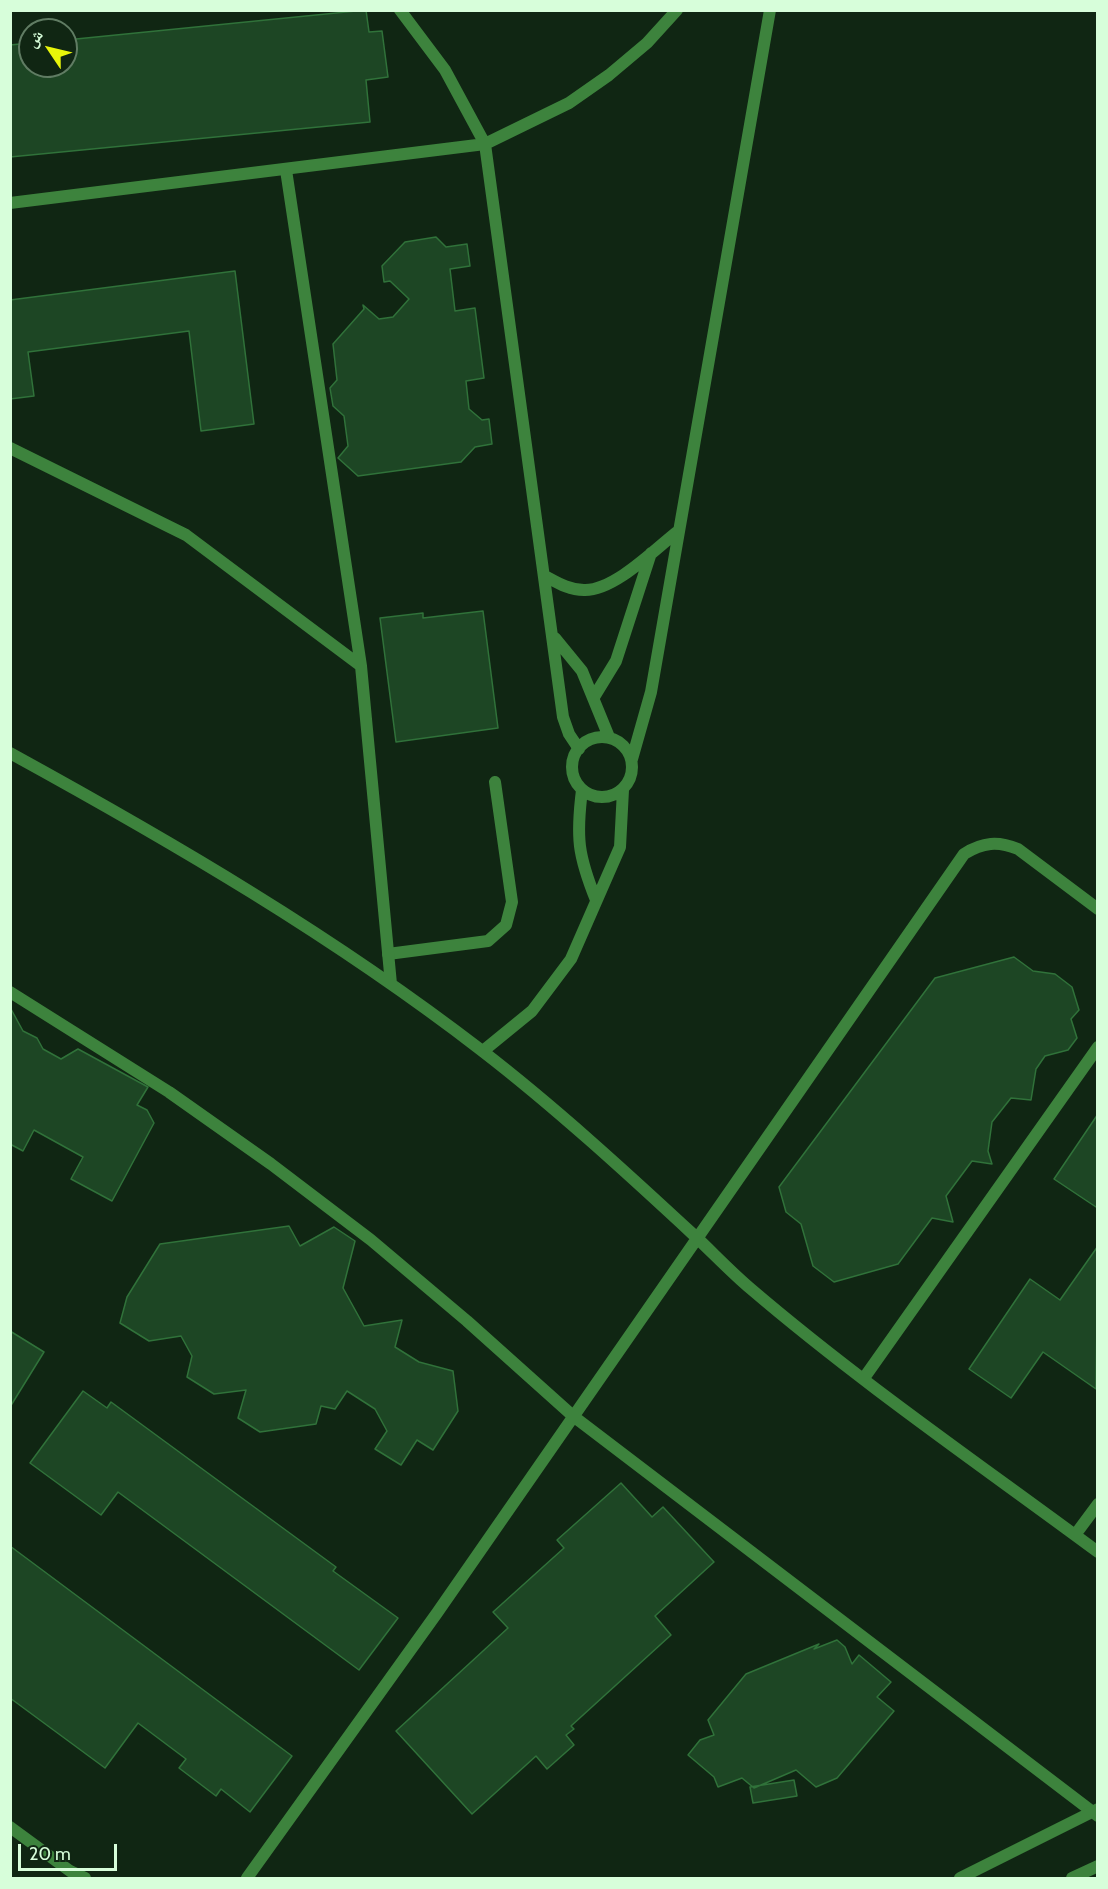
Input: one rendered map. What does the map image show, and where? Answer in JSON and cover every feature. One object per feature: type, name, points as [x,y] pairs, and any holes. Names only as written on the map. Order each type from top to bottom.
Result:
[{"type":"street","points":[[400,10],[445,70],[485,144],[555,638],[565,726],[579,748]]},
{"type":"street","points":[[10,202],[485,144],[569,103],[609,75],[647,43],[677,10]]},
{"type":"street","points":[[582,790],[591,796],[613,795],[622,790],[629,781],[632,759],[651,692],[677,532],[770,10]]},
{"type":"street","points":[[286,170],[361,666],[391,984]]},
{"type":"street","points":[[10,448],[186,535],[361,666]]},
{"type":"street","points":[[545,576],[566,588],[585,591],[604,587],[677,532]]},
{"type":"street","points":[[594,697],[616,661],[651,553]]},
{"type":"street","points":[[555,638],[577,662],[594,697],[609,738]]},
{"type":"street","points":[[596,900],[583,868],[578,846],[582,790],[573,770],[579,748],[597,737],[609,738],[627,749],[632,759]]},
{"type":"street","points":[[10,753],[160,835],[238,882],[391,984],[483,1051],[604,1154],[749,1287],[864,1378],[1098,1552]]},
{"type":"street","points":[[388,954],[488,941],[506,925],[512,902],[495,782]]},
{"type":"street","points":[[483,1051],[532,1011],[570,959],[620,847],[622,790]]},
{"type":"street","points":[[247,1878],[573,1416],[964,854],[984,845],[1005,844],[1018,849],[1098,909]]},
{"type":"street","points":[[10,992],[169,1092],[271,1164],[380,1248],[573,1416],[1096,1812],[960,1878]]},
{"type":"street","points":[[864,1378],[1098,1047]]},
{"type":"street","points":[[1075,1535],[1098,1504]]},
{"type":"street","points":[[10,1827],[70,1871],[85,1878]]},
{"type":"street","points":[[1072,1878],[1098,1866]]},
{"type":"building","points":[[366,10],[369,32],[382,31],[388,77],[366,80],[370,122],[10,157],[10,45],[18,44],[18,78],[78,78],[78,39]]},
{"type":"building","points":[[436,237],[446,247],[467,244],[470,266],[450,269],[455,311],[475,308],[484,378],[466,381],[469,409],[482,420],[489,419],[492,444],[475,447],[461,462],[358,476],[338,458],[348,446],[344,416],[333,406],[330,388],[337,380],[333,344],[364,309],[363,305],[379,319],[393,317],[409,299],[390,281],[384,282],[382,266],[405,242]]},
{"type":"building","points":[[235,271],[254,424],[201,431],[189,331],[28,352],[34,396],[10,399],[10,300]]},
{"type":"building","points":[[483,611],[498,728],[396,742],[380,618],[423,613],[423,618]]},
{"type":"building","points":[[1014,957],[1033,971],[1055,974],[1072,987],[1079,1010],[1071,1019],[1077,1038],[1068,1050],[1045,1056],[1036,1069],[1031,1100],[1011,1098],[992,1122],[988,1151],[992,1164],[972,1161],[946,1196],[953,1222],[932,1218],[898,1264],[834,1282],[813,1266],[801,1224],[786,1212],[779,1187],[935,978]]},
{"type":"building","points":[[11,1009],[23,1031],[37,1038],[43,1049],[61,1059],[78,1049],[148,1087],[137,1105],[147,1110],[154,1123],[112,1201],[71,1179],[83,1157],[34,1130],[23,1151],[10,1144]]},
{"type":"building","points":[[1098,1114],[1098,1204],[1096,1207],[1054,1179]]},
{"type":"building","points":[[289,1226],[300,1246],[334,1227],[355,1241],[343,1288],[364,1326],[402,1320],[395,1347],[419,1362],[453,1371],[458,1411],[433,1450],[417,1440],[401,1465],[375,1449],[387,1431],[375,1409],[347,1391],[335,1409],[321,1406],[316,1424],[260,1432],[238,1418],[246,1390],[214,1394],[187,1377],[192,1356],[181,1336],[149,1341],[120,1323],[127,1297],[160,1244]]},
{"type":"building","points":[[1098,1246],[1096,1389],[1043,1352],[1011,1398],[969,1369],[1030,1279],[1060,1300]]},
{"type":"building","points":[[10,1331],[44,1352],[10,1407]]},
{"type":"building","points":[[83,1391],[107,1408],[111,1402],[336,1567],[333,1571],[398,1618],[359,1670],[118,1492],[101,1515],[30,1463]]},
{"type":"building","points":[[621,1483],[652,1517],[663,1507],[714,1562],[655,1616],[671,1635],[571,1726],[574,1729],[566,1735],[574,1745],[547,1769],[536,1756],[472,1814],[396,1731],[508,1628],[493,1612],[564,1548],[557,1540]]},
{"type":"building","points":[[10,1546],[292,1756],[250,1812],[221,1789],[216,1796],[179,1768],[186,1759],[138,1723],[105,1768],[10,1698]]},
{"type":"building","points":[[837,1640],[845,1647],[852,1664],[859,1655],[891,1682],[877,1697],[894,1711],[837,1778],[816,1787],[796,1770],[754,1788],[742,1778],[718,1787],[714,1777],[688,1755],[700,1740],[714,1735],[708,1720],[746,1674],[819,1644],[814,1649]]},
{"type":"building","points":[[794,1780],[797,1796],[753,1803],[750,1787]]}]
